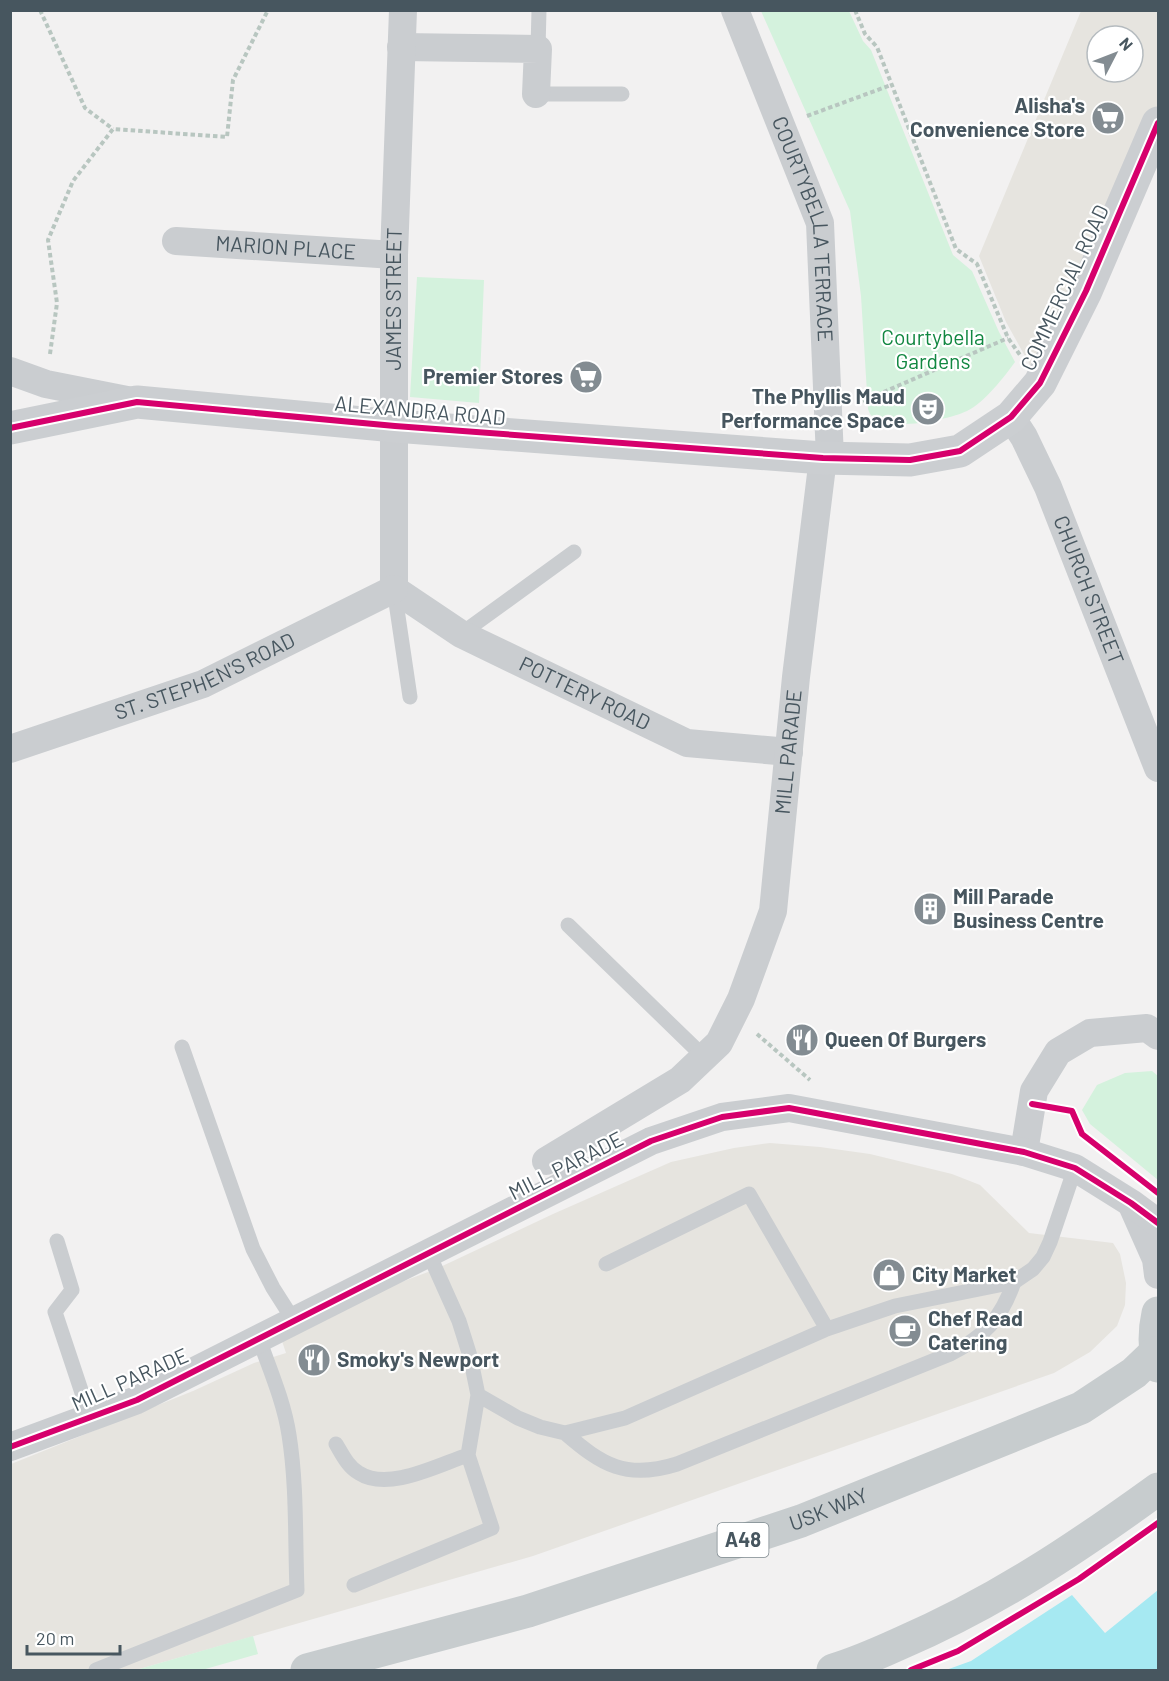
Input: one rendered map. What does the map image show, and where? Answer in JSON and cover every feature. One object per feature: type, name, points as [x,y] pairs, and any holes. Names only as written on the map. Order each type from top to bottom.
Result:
[{"type":"main road","name":"A48","points":[[1157,1359],[1155,1326],[1158,1313]]},
{"type":"main road","name":"USK WAY","points":[[307,1671],[528,1611],[801,1521],[1081,1408],[1157,1359]]},
{"type":"main road","points":[[833,1671],[932,1630],[1009,1590],[1092,1537],[1152,1494]]},
{"type":"street","name":"JAMES STREET","points":[[394,589],[394,255],[403,10]]},
{"type":"street","name":"COURTYBELLA TERRACE","points":[[735,10],[820,223],[828,416],[826,458]]},
{"type":"street","points":[[401,47],[538,49],[536,94]]},
{"type":"street","name":"COMMERCIAL ROAD","points":[[826,458],[910,460],[960,451],[1011,417],[1040,383],[1086,291],[1158,123]]},
{"type":"street","name":"MARION PLACE","points":[[176,241],[394,255]]},
{"type":"street","points":[[10,371],[46,384],[137,402]]},
{"type":"street","name":"ALEXANDRA ROAD","points":[[10,428],[137,402],[395,426],[826,458]]},
{"type":"street","name":"CHURCH STREET","points":[[1011,417],[1024,437],[1048,487],[1158,768]]},
{"type":"street","name":"MILL PARADE","points":[[546,1161],[680,1080],[719,1043],[741,999],[773,911],[796,677],[826,458]]},
{"type":"street","name":"POTTERY ROAD","points":[[394,589],[460,634],[687,743],[789,752]]},
{"type":"street","name":"ST. STEPHEN'S ROAD","points":[[10,749],[203,684],[394,589]]},
{"type":"street","points":[[1024,1152],[1034,1090],[1058,1052],[1090,1033],[1147,1028],[1158,1036]]},
{"type":"street","name":"MILL PARADE","points":[[10,1447],[137,1400],[651,1142],[722,1117],[789,1108],[1024,1152],[1075,1168],[1158,1223]]},
{"type":"street","points":[[1131,1203],[1156,1259],[1158,1275]]},
{"type":"lane","points":[[538,49],[539,10]]},
{"type":"lane","points":[[536,94],[622,94]]},
{"type":"lane","points":[[460,634],[574,552]]},
{"type":"lane","points":[[394,589],[410,697]]},
{"type":"lane","points":[[568,925],[704,1058]]},
{"type":"lane","points":[[182,1047],[253,1249],[273,1288],[294,1321]]},
{"type":"lane","points":[[478,1395],[518,1418],[540,1427],[564,1432],[625,1418],[827,1329],[895,1306],[1014,1282],[1033,1269],[1043,1257],[1075,1168]]},
{"type":"lane","points":[[606,1264],[750,1194],[827,1329]]},
{"type":"lane","points":[[57,1241],[72,1290],[55,1312],[90,1417]]},
{"type":"lane","points":[[354,1585],[492,1528],[468,1455],[478,1395],[470,1356],[459,1321],[429,1254]]},
{"type":"lane","points":[[564,1432],[591,1455],[607,1464],[623,1469],[659,1470],[677,1464],[971,1344],[987,1331],[1000,1315],[1014,1282]]},
{"type":"lane","points":[[96,1671],[297,1590],[289,1434],[283,1406],[259,1339]]},
{"type":"lane","points":[[336,1444],[344,1458],[358,1473],[383,1481],[397,1479],[468,1455]]},
{"type":"path","points":[[40,10],[85,108],[113,129],[227,136],[233,80],[268,10]]},
{"type":"path","points":[[855,10],[865,34],[877,47],[956,249],[977,264],[1008,338],[1040,383]]},
{"type":"path","points":[[781,126],[891,85]]},
{"type":"path","points":[[46,384],[57,303],[48,240],[72,181],[113,129]]},
{"type":"path","points":[[828,416],[1008,338]]},
{"type":"path","points":[[734,1014],[812,1082]]},
{"type":"shaded area","points":[[1081,11],[1158,11],[1158,119],[1040,383],[1006,322],[979,256]]},
{"type":"shaded area","points":[[770,1143],[870,1154],[952,1174],[980,1185],[1029,1233],[1113,1243],[1120,1254],[1126,1283],[1125,1305],[1117,1326],[1090,1352],[1054,1373],[533,1556],[136,1670],[11,1670],[11,1464],[193,1391],[254,1363],[286,1353],[282,1341],[380,1290],[436,1269],[671,1162],[734,1148]]},
{"type":"green space","name":"Courtybella Gardens","points":[[761,11],[849,11],[863,41],[871,50],[953,255],[972,271],[1015,362],[987,396],[967,411],[933,421],[905,424],[881,421],[870,413],[861,296],[850,211]]},
{"type":"green space","points":[[417,277],[484,280],[479,403],[410,397]]},
{"type":"green space","points":[[1152,1071],[1158,1076],[1158,1180],[1090,1124],[1082,1110],[1097,1085],[1125,1073]]},
{"type":"green space","points":[[253,1636],[258,1654],[202,1670],[136,1670]]},
{"type":"water","points":[[1158,1590],[1158,1670],[946,1670],[971,1661],[1072,1595],[1105,1633]]},
{"type":"cycle path","points":[[10,428],[137,402],[395,426],[823,458],[910,460],[960,451],[1011,417],[1040,383],[1086,291],[1158,123]]},
{"type":"cycle path","points":[[1032,1104],[1072,1111],[1082,1134],[1158,1193]]},
{"type":"cycle path","points":[[10,1447],[137,1400],[651,1141],[722,1117],[789,1108],[1024,1152],[1075,1168],[1158,1223]]},
{"type":"cycle path","points":[[911,1670],[958,1651],[1079,1579],[1158,1523]]},
{"type":"place","name":"Alisha's Convenience Store","points":[[1108,118]]},
{"type":"place","name":"Premier Stores","points":[[586,377]]},
{"type":"place","name":"The Phyllis Maud Performance Space","points":[[928,409]]},
{"type":"place","name":"Mill Parade Business Centre","points":[[930,909]]},
{"type":"place","name":"Queen Of Burgers","points":[[802,1040]]},
{"type":"place","name":"City Market","points":[[889,1275]]},
{"type":"place","name":"Chef Read Catering","points":[[905,1331]]},
{"type":"place","name":"Smoky's Newport","points":[[314,1360]]}]
